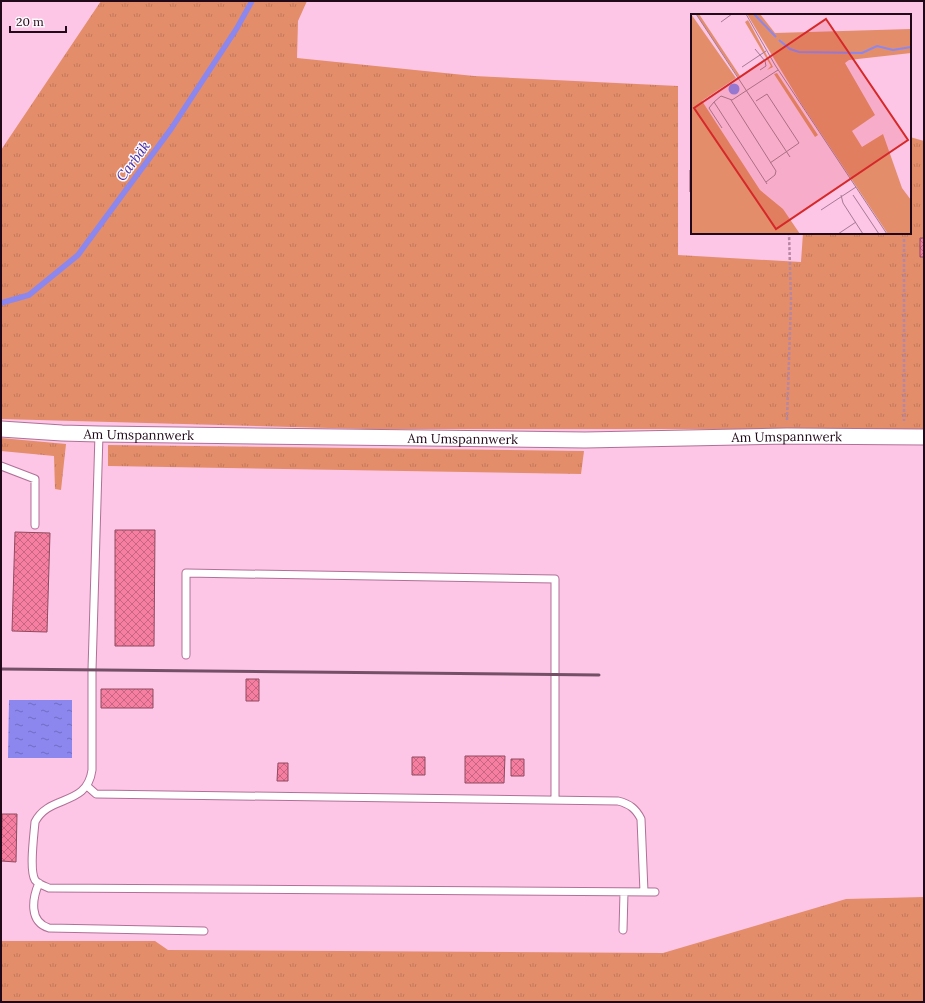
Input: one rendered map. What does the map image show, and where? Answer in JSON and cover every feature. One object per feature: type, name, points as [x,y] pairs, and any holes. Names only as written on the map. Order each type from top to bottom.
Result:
[{"type":"street","name":"Am Umspannwerk","points":[[1,429],[99,434],[585,440],[787,436],[924,437]]},
{"type":"lane","points":[[99,434],[92,670],[91,779],[81,792],[45,809],[38,815],[35,822],[32,871],[35,879],[39,883],[49,888],[655,892]]},
{"type":"lane","points":[[1,466],[35,479],[35,525]]},
{"type":"lane","points":[[186,655],[186,573],[555,579],[555,800]]},
{"type":"lane","points":[[87,786],[96,794],[618,801],[632,807],[638,812],[642,819],[644,892]]},
{"type":"lane","points":[[39,883],[35,893],[35,917],[43,926],[49,928],[204,930]]},
{"type":"lane","points":[[624,892],[624,930]]},
{"type":"path","points":[[787,436],[791,301],[789,234]]},
{"type":"path","points":[[904,239],[904,437]]},
{"type":"green space","points":[[101,1],[307,1],[298,21],[297,58],[474,76],[678,86],[678,255],[801,262],[803,234],[911,234],[911,137],[924,141],[924,430],[367,429],[1,419],[1,150]]},
{"type":"green space","points":[[1,438],[66,444],[61,490],[55,489],[54,456],[1,451]]},
{"type":"green space","points":[[108,445],[584,451],[581,474],[108,466]]},
{"type":"green space","points":[[924,897],[924,1002],[1,1002],[1,941],[155,941],[168,950],[663,953],[846,899]]},
{"type":"water","points":[[9,700],[72,700],[72,758],[8,758]]},
{"type":"building","points":[[690,170],[691,170],[691,192]]},
{"type":"building","points":[[920,238],[924,238],[924,257],[920,257]]},
{"type":"building","points":[[115,530],[155,530],[154,646],[115,646]]},
{"type":"building","points":[[15,532],[50,533],[47,632],[12,631]]},
{"type":"building","points":[[246,679],[259,679],[259,701],[246,701]]},
{"type":"building","points":[[101,689],[153,689],[153,708],[101,708]]},
{"type":"building","points":[[465,756],[505,756],[504,783],[465,783]]},
{"type":"building","points":[[412,757],[425,757],[425,775],[412,775]]},
{"type":"building","points":[[511,759],[524,759],[524,776],[511,776]]},
{"type":"building","points":[[278,763],[288,763],[288,781],[277,781]]},
{"type":"building","points":[[2,814],[17,814],[16,862],[1,861]]},
{"type":"waterway","name":"Carbäk","points":[[1,303],[29,295],[78,255],[171,129],[237,28],[252,1]]},
{"type":"railway","points":[[1,669],[599,675]]}]
